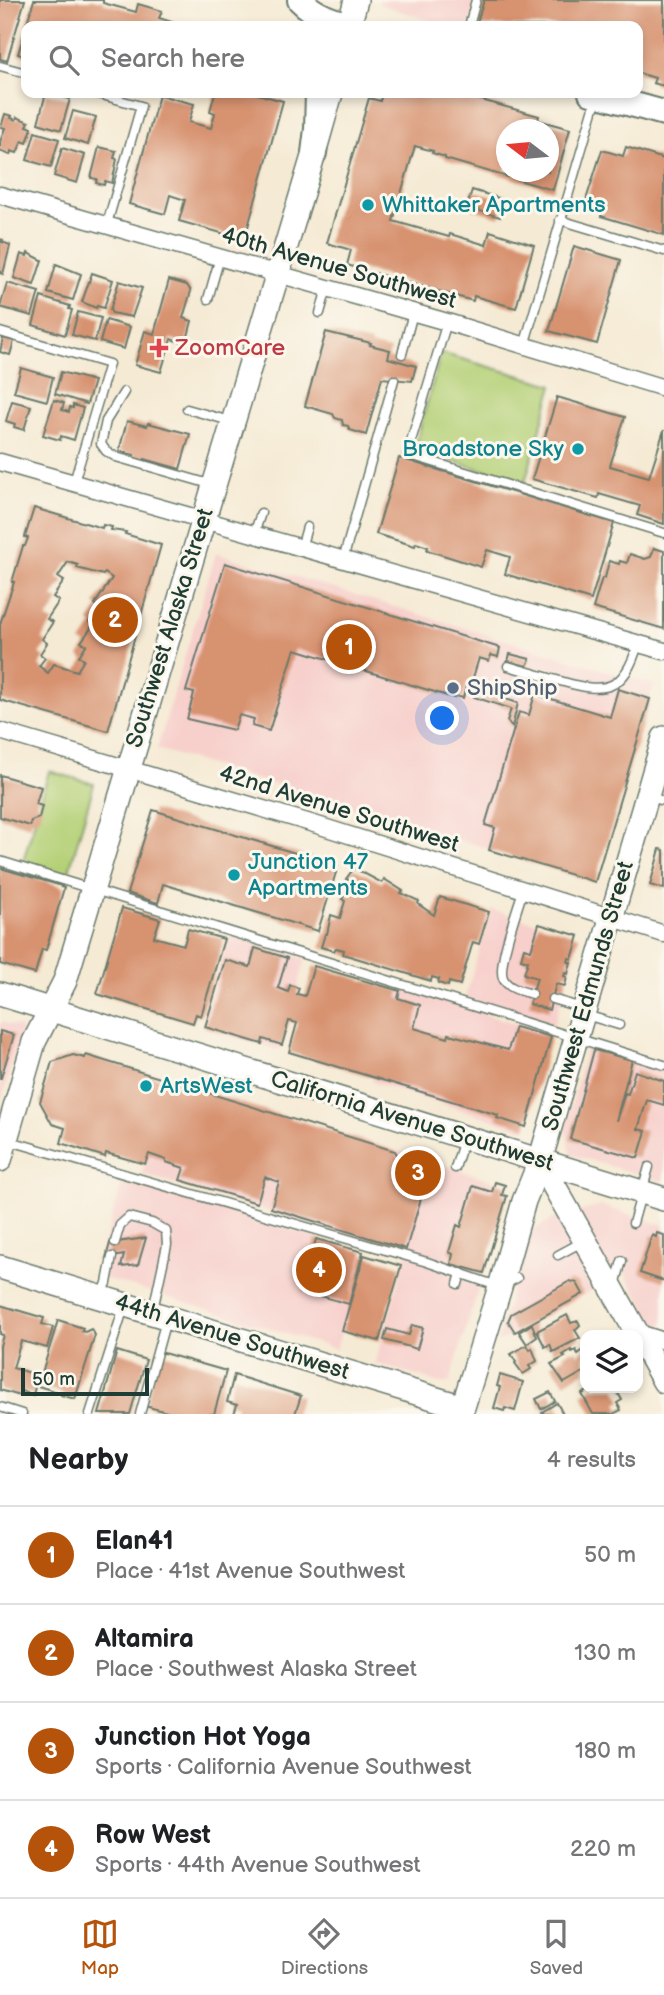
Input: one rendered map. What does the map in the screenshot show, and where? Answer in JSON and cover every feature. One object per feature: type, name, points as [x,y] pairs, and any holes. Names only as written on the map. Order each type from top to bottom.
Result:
[{"type":"main road","points":[[297,0],[331,21]]},
{"type":"main road","points":[[297,0],[303,21]]},
{"type":"main road","points":[[351,21],[356,0]]},
{"type":"main road","points":[[314,153],[318,98]]},
{"type":"main road","name":"Southwest Alaska Street","points":[[2,1146],[34,1042],[65,981],[330,98]]},
{"type":"main road","points":[[610,98],[664,113]]},
{"type":"main road","name":"Southwest Edmunds Street","points":[[462,1410],[509,1282],[524,1201],[540,1161],[612,918],[656,798],[664,738]]},
{"type":"main road","name":"California Avenue Southwest","points":[[0,994],[664,1199]]},
{"type":"main road","points":[[540,1161],[635,1330]]},
{"type":"main road","name":"44th Avenue Southwest","points":[[0,1267],[311,1357],[462,1410]]},
{"type":"main road","points":[[643,1344],[664,1381]]},
{"type":"street","name":"40th Avenue Southwest","points":[[0,195],[447,322],[664,388]]},
{"type":"street","points":[[0,462],[664,651]]},
{"type":"street","name":"42nd Avenue Southwest","points":[[0,731],[664,934]]},
{"type":"street","points":[[643,1334],[664,1341]]},
{"type":"lane","points":[[471,21],[477,0]]},
{"type":"lane","points":[[0,66],[21,72]]},
{"type":"lane","points":[[107,225],[141,106],[112,98]]},
{"type":"lane","points":[[524,346],[594,98]]},
{"type":"lane","points":[[560,220],[664,251]]},
{"type":"lane","points":[[208,299],[220,257]]},
{"type":"lane","points":[[320,313],[327,288]]},
{"type":"lane","points":[[402,354],[413,313]]},
{"type":"lane","points":[[447,322],[407,454],[664,533]]},
{"type":"lane","points":[[0,332],[109,364],[74,482]]},
{"type":"lane","points":[[343,560],[394,380]]},
{"type":"lane","points":[[124,391],[106,421],[101,444],[106,451],[116,457],[214,485]]},
{"type":"lane","points":[[187,409],[233,421]]},
{"type":"lane","points":[[254,534],[261,513]]},
{"type":"lane","points":[[301,548],[307,527]]},
{"type":"lane","points":[[508,666],[585,688],[603,689],[620,680],[632,665],[638,644]]},
{"type":"lane","points":[[0,861],[664,1065]]},
{"type":"lane","points":[[523,890],[501,966],[504,980],[513,988],[532,994]]},
{"type":"lane","points":[[552,999],[619,1025]]},
{"type":"lane","points":[[455,1168],[464,1137]]},
{"type":"lane","points":[[2,1146],[461,1273],[509,1282]]},
{"type":"lane","points":[[633,1223],[649,1167]]},
{"type":"lane","points":[[115,1242],[120,1224],[129,1217],[152,1223],[166,1231],[172,1317],[140,1414]]},
{"type":"lane","points":[[558,1255],[585,1241]]},
{"type":"lane","points":[[101,1298],[107,1283],[111,1257]]},
{"type":"lane","points":[[613,1291],[622,1261]]},
{"type":"lane","points":[[457,1284],[461,1273]]},
{"type":"lane","points":[[90,1414],[125,1305]]},
{"type":"lane","points":[[0,1407],[22,1414]]},
{"type":"shaded area","points":[[380,0],[476,0],[470,21],[431,21],[379,4]]},
{"type":"shaded area","points":[[216,553],[654,685],[595,881],[157,749]]},
{"type":"shaded area","points":[[491,909],[580,936],[554,1025],[465,998]]},
{"type":"shaded area","points":[[229,935],[306,959],[279,1050],[202,1027]]},
{"type":"shaded area","points":[[399,988],[551,1034],[527,1127],[523,1129],[372,1082]]},
{"type":"shaded area","points":[[0,1022],[22,1030],[0,1105]]},
{"type":"shaded area","points":[[587,1046],[664,1070],[664,1182],[572,1155],[565,1129]]},
{"type":"shaded area","points":[[169,1080],[507,1185],[509,1188],[450,1382],[442,1384],[375,1363],[407,1252],[142,1174]]},
{"type":"shaded area","points":[[123,1180],[365,1252],[336,1349],[95,1275]]},
{"type":"shaded area","points":[[601,1206],[664,1225],[664,1326],[654,1323],[624,1272],[497,1343],[527,1233],[553,1219]]},
{"type":"green space","points":[[441,353],[553,385],[525,482],[414,450]]},
{"type":"green space","points":[[49,771],[94,784],[67,878],[22,865]]},
{"type":"building","points":[[0,0],[25,0],[7,61],[0,59]]},
{"type":"building","points":[[34,0],[103,0],[103,3],[136,12],[138,4],[162,11],[159,18],[168,21],[28,21]]},
{"type":"building","points":[[484,0],[664,0],[664,86],[653,83],[655,78],[643,74],[643,21],[478,21]]},
{"type":"building","points":[[45,98],[70,99],[61,130],[38,123]]},
{"type":"building","points":[[158,98],[194,104],[189,122],[211,128],[215,113],[210,111],[214,98],[272,98],[283,101],[246,234],[233,231],[232,236],[179,221],[185,200],[170,195],[165,214],[129,204]]},
{"type":"building","name":"Whittaker Apartments","points":[[369,98],[380,101],[381,98],[474,98],[539,116],[538,119],[496,119],[496,174],[445,159],[432,153],[433,151],[415,146],[393,221],[486,245],[490,231],[534,245],[516,308],[474,296],[473,301],[347,265],[351,250],[327,243]]},
{"type":"building","points":[[73,111],[96,117],[88,145],[65,138]]},
{"type":"building","points":[[5,114],[16,120],[17,117],[29,122],[27,126],[32,128],[27,143],[22,141],[17,153],[11,151],[10,155],[0,151],[5,128],[1,127]]},
{"type":"building","name":"Whittaker Apartments","points":[[559,126],[570,129],[559,168]]},
{"type":"building","points":[[35,132],[59,139],[51,167],[27,160]]},
{"type":"building","points":[[99,147],[116,151],[112,183],[105,181],[104,185],[91,178]]},
{"type":"building","name":"Whittaker Apartments","points":[[626,147],[664,159],[664,235],[601,216],[603,209],[585,203],[602,150],[623,156]]},
{"type":"building","points":[[62,148],[85,155],[77,183],[54,176]]},
{"type":"building","name":"Whittaker Apartments","points":[[525,182],[555,182],[553,190]]},
{"type":"building","points":[[472,190],[505,200],[500,217],[467,207]]},
{"type":"building","points":[[0,239],[10,245],[3,274],[0,273]]},
{"type":"building","points":[[574,246],[621,260],[597,344],[549,331]]},
{"type":"building","points":[[28,253],[42,260],[34,285],[14,278],[21,254],[27,256]]},
{"type":"building","points":[[56,264],[81,274],[73,300],[48,293]]},
{"type":"building","points":[[92,273],[113,280],[104,308],[96,308],[82,302]]},
{"type":"building","points":[[169,280],[187,285],[191,291],[183,318],[192,321],[186,344],[171,339],[161,372],[135,365],[145,331],[154,334]]},
{"type":"building","points":[[119,281],[142,288],[132,317],[112,313],[110,310]]},
{"type":"building","points":[[7,283],[39,292],[32,316],[0,307]]},
{"type":"building","points":[[41,297],[70,306],[69,309],[72,310],[65,335],[33,325]]},
{"type":"building","points":[[78,312],[101,318],[95,341],[72,335]]},
{"type":"building","points":[[106,320],[130,327],[124,349],[100,342]]},
{"type":"building","points":[[326,332],[390,350],[388,358],[416,366],[412,381],[382,378],[366,435],[350,430],[333,414],[305,406]]},
{"type":"building","points":[[3,338],[14,341],[10,355],[0,352]]},
{"type":"building","points":[[21,368],[53,377],[47,401],[14,392]]},
{"type":"building","points":[[61,372],[94,381],[87,404],[55,394]]},
{"type":"building","name":"Broadstone Sky","points":[[557,397],[625,417],[610,466],[649,477],[664,430],[664,524],[637,515],[640,506],[599,494],[598,498],[532,479]]},
{"type":"building","points":[[54,400],[64,403],[62,410],[69,412],[73,405],[83,408],[74,440],[61,436],[60,440],[43,435]]},
{"type":"building","points":[[12,401],[31,406],[24,430],[6,421]]},
{"type":"building","points":[[127,421],[147,426],[148,423],[190,434],[180,469],[133,458],[134,455],[119,451]]},
{"type":"building","points":[[399,458],[614,523],[591,600],[505,574],[510,557],[487,550],[481,567],[427,550],[428,547],[416,543],[415,546],[376,534]]},
{"type":"building","points":[[34,508],[102,528],[103,525],[112,527],[111,530],[126,532],[125,534],[161,545],[108,731],[0,700],[0,624],[23,546],[28,538],[25,537]],"holes":[[[68,562],[78,565],[77,568],[103,575],[105,573],[112,578],[95,604],[99,607],[89,622],[93,625],[81,642],[86,645],[79,656],[84,660],[77,671],[54,664],[48,673],[39,666],[45,658],[40,654],[47,643],[42,639],[53,622],[47,619],[59,601],[53,597],[64,581],[58,577]]]},
{"type":"building","points":[[654,548],[664,551],[664,629],[593,608],[609,561],[627,563],[630,554],[645,559],[651,557]]},
{"type":"building","points":[[225,563],[500,648],[498,657],[491,655],[489,661],[479,658],[471,684],[467,683],[463,698],[454,698],[295,649],[269,731],[252,726],[254,719],[239,715],[234,730],[187,719],[194,693],[186,691]]},
{"type":"building","points":[[510,654],[530,659],[527,666],[508,661]]},
{"type":"building","points":[[618,689],[650,699],[595,882],[489,850],[495,828],[485,825],[519,712],[529,715],[535,694],[610,717]]},
{"type":"building","points":[[477,690],[518,703],[512,727],[507,721],[511,709],[474,697]]},
{"type":"building","points":[[0,775],[41,787],[36,804],[42,806],[39,818],[31,821],[30,826],[0,817]]},
{"type":"building","name":"Junction 47 Apartments","points":[[153,810],[338,866],[318,931],[163,884],[158,903],[127,893]]},
{"type":"building","points":[[660,849],[664,850],[664,889],[650,885]]},
{"type":"building","points":[[0,868],[64,888],[46,950],[42,949],[35,974],[0,964]]},
{"type":"building","points":[[354,868],[382,883],[384,879],[403,891],[401,893],[419,901],[418,904],[434,915],[440,897],[489,912],[479,944],[473,942],[460,985],[449,982],[448,986],[438,983],[439,979],[432,977],[431,981],[343,954],[344,950],[336,948],[334,951],[321,947],[331,915],[340,918],[345,901],[342,899],[350,881],[346,879]]},
{"type":"building","name":"Junction 47 Apartments","points":[[122,908],[160,919],[154,937],[184,945],[188,929],[224,939],[201,1016],[196,1014],[193,1023],[97,994]]},
{"type":"building","points":[[539,924],[579,936],[572,959],[569,958],[568,962],[571,962],[568,974],[565,973],[564,976],[567,977],[565,986],[556,984],[549,1010],[529,1004],[537,978],[524,974],[528,961],[521,959],[524,948],[531,950]]},
{"type":"building","points":[[255,948],[287,958],[278,988],[288,992],[290,985],[299,988],[297,994],[305,996],[314,966],[400,991],[398,998],[420,1005],[414,1028],[448,1038],[449,1034],[508,1050],[515,1027],[551,1037],[526,1127],[497,1118],[498,1115],[289,1052],[297,1023],[289,1021],[282,1045],[263,1039],[262,1044],[205,1027],[225,960],[250,967]]},
{"type":"building","points":[[0,1031],[14,1035],[1,1078],[0,1078]]},
{"type":"building","points":[[594,1050],[632,1060],[616,1121],[635,1071],[664,1081],[664,1105],[647,1100],[638,1129],[646,1131],[638,1158],[570,1139]]},
{"type":"building","points":[[73,1055],[85,1058],[86,1055],[395,1151],[408,1173],[411,1160],[431,1165],[406,1249],[271,1208],[279,1182],[265,1177],[257,1203],[180,1180],[184,1168],[149,1154],[145,1164],[106,1153],[105,1157],[61,1143],[65,1128],[52,1124],[40,1102],[52,1062]]},
{"type":"building","points":[[495,1182],[505,1185],[502,1195],[507,1196],[484,1273],[451,1264],[453,1254],[449,1252],[457,1225],[461,1227],[473,1186],[492,1192]]},
{"type":"building","points":[[657,1233],[664,1235],[664,1281],[640,1273],[652,1235],[656,1237]]},
{"type":"building","points":[[146,1238],[138,1265],[121,1267],[124,1255],[106,1258],[110,1243]]},
{"type":"building","points":[[316,1239],[363,1252],[349,1304],[302,1291]]},
{"type":"building","points":[[364,1255],[401,1266],[379,1341],[342,1331]]},
{"type":"building","points":[[570,1281],[577,1283],[583,1294],[515,1332],[508,1321],[511,1314]]},
{"type":"building","points":[[0,1305],[44,1318],[42,1324],[53,1327],[47,1348],[21,1341],[13,1368],[38,1375],[33,1395],[21,1391],[20,1396],[0,1390],[0,1346],[3,1335],[0,1334]]},
{"type":"building","points":[[567,1315],[571,1323],[578,1321],[580,1325],[575,1330],[580,1338],[553,1352],[550,1344],[545,1347],[537,1331]]},
{"type":"building","points":[[58,1320],[83,1328],[82,1331],[85,1332],[91,1329],[95,1335],[75,1399],[38,1386]]},
{"type":"building","points":[[532,1324],[537,1337],[527,1344],[519,1332]]},
{"type":"building","points":[[412,1325],[423,1328],[417,1349],[384,1340],[387,1329],[409,1335]]},
{"type":"building","points":[[527,1345],[530,1350],[532,1348],[537,1361],[523,1374],[511,1354]]},
{"type":"building","points":[[571,1350],[576,1350],[578,1354],[580,1353],[580,1374],[564,1383],[551,1364],[565,1357],[563,1355]]},
{"type":"building","points":[[117,1351],[146,1360],[130,1414],[99,1414]]},
{"type":"building","points":[[160,1352],[226,1371],[214,1414],[174,1414],[145,1406]]},
{"type":"building","points":[[234,1375],[301,1396],[295,1414],[234,1414],[237,1405],[227,1402]]},
{"type":"building","points":[[500,1375],[523,1382],[515,1411],[494,1408],[500,1387],[497,1386]]},
{"type":"building","points":[[550,1392],[555,1401],[541,1409],[536,1399]]},
{"type":"building","points":[[618,1393],[622,1400],[617,1403],[621,1410],[613,1414],[593,1414],[582,1394]]},
{"type":"building","points":[[557,1403],[563,1414],[542,1412]]},
{"type":"place","name":"Whittaker Apartments","points":[[368,205]]},
{"type":"place","name":"ZoomCare","points":[[159,348]]},
{"type":"place","name":"Broadstone Sky","points":[[578,449]]},
{"type":"place","name":"Altamira","points":[[115,620]]},
{"type":"place","name":"Elan41","points":[[349,647]]},
{"type":"place","name":"ShipShip","points":[[453,688]]},
{"type":"place","name":"Junction 47 Apartments","points":[[234,875]]},
{"type":"place","name":"ArtsWest","points":[[146,1086]]},
{"type":"place","name":"Junction Hot Yoga","points":[[418,1173]]},
{"type":"place","name":"Row West","points":[[319,1270]]}]
